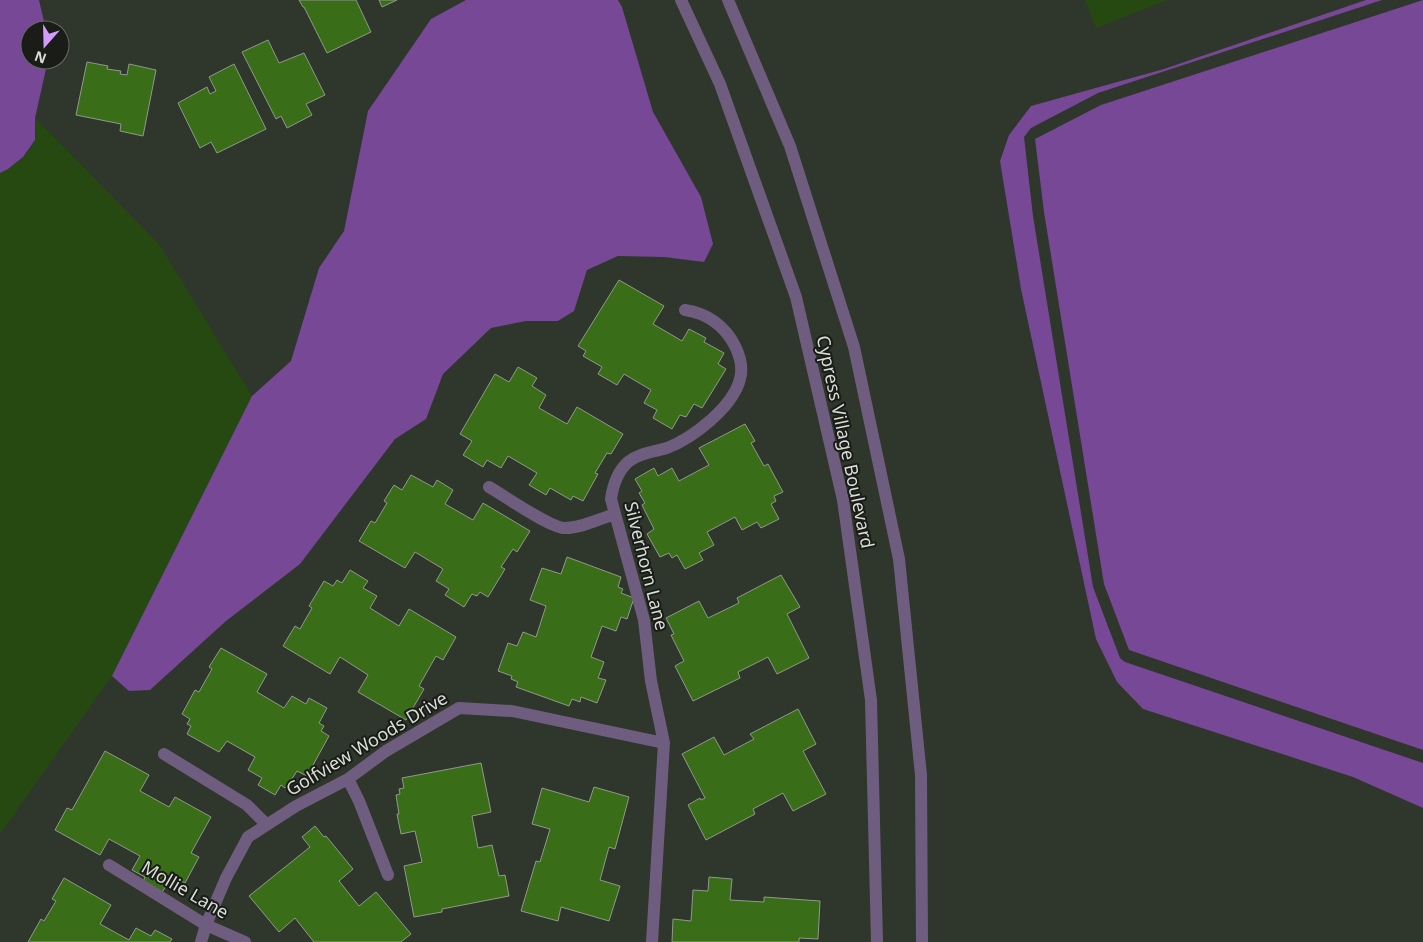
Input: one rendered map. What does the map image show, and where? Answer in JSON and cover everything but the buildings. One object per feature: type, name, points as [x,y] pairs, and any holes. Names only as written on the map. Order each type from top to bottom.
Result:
[{"type":"street","name":"Cypress Village Boulevard","points":[[681,0],[720,84],[796,297],[843,500],[871,700],[878,942]]},
{"type":"street","name":"Cypress Village Boulevard","points":[[728,0],[790,146],[854,346],[897,550],[921,775],[922,942]]},
{"type":"street","name":"Silverhorn Lane","points":[[664,743],[651,681],[644,620],[611,499],[613,485],[628,462],[641,454],[667,448],[697,432],[719,411],[736,390],[740,379],[741,365],[739,353],[731,338],[718,324],[705,315],[685,310]]},
{"type":"street","points":[[489,487],[551,523],[564,528],[582,525],[615,514]]},
{"type":"street","name":"Golfview Woods Drive","points":[[201,942],[206,925],[226,878],[248,837],[296,806],[348,779],[386,751],[459,708],[512,711],[664,743]]},
{"type":"street","points":[[652,942],[664,743]]},
{"type":"street","points":[[164,754],[248,805],[267,825]]},
{"type":"street","points":[[348,779],[359,801],[388,875]]},
{"type":"street","name":"Mollie Lane","points":[[109,865],[206,925],[245,942]]},
{"type":"green space","points":[[1085,0],[1168,0],[1096,28]]},
{"type":"green space","points":[[35,118],[159,244],[252,396],[112,676],[0,834],[0,173],[16,163],[30,149],[35,139]]},
{"type":"shaded area","points":[[0,0],[39,0],[44,20],[20,20],[20,70],[46,70],[35,118],[35,140],[23,157],[0,173]]},
{"type":"shaded area","points":[[466,0],[618,0],[622,7],[653,112],[701,197],[713,244],[704,262],[664,257],[618,256],[587,270],[574,311],[558,321],[526,321],[491,328],[443,374],[426,419],[395,439],[300,564],[226,621],[150,690],[129,691],[112,676],[252,396],[291,361],[319,268],[344,231],[368,111],[431,19]]},
{"type":"shaded area","points":[[1366,0],[1382,0],[1098,93],[1031,128],[1024,137],[1033,216],[1093,587],[1120,658],[1125,662],[1423,763],[1423,808],[1353,777],[1143,709],[1117,682],[1096,639],[1021,289],[1000,161],[1009,135],[1031,106],[1164,69]]},
{"type":"shaded area","points":[[1423,0],[1423,750],[1129,650],[1104,584],[1044,212],[1035,139],[1101,105]]}]
